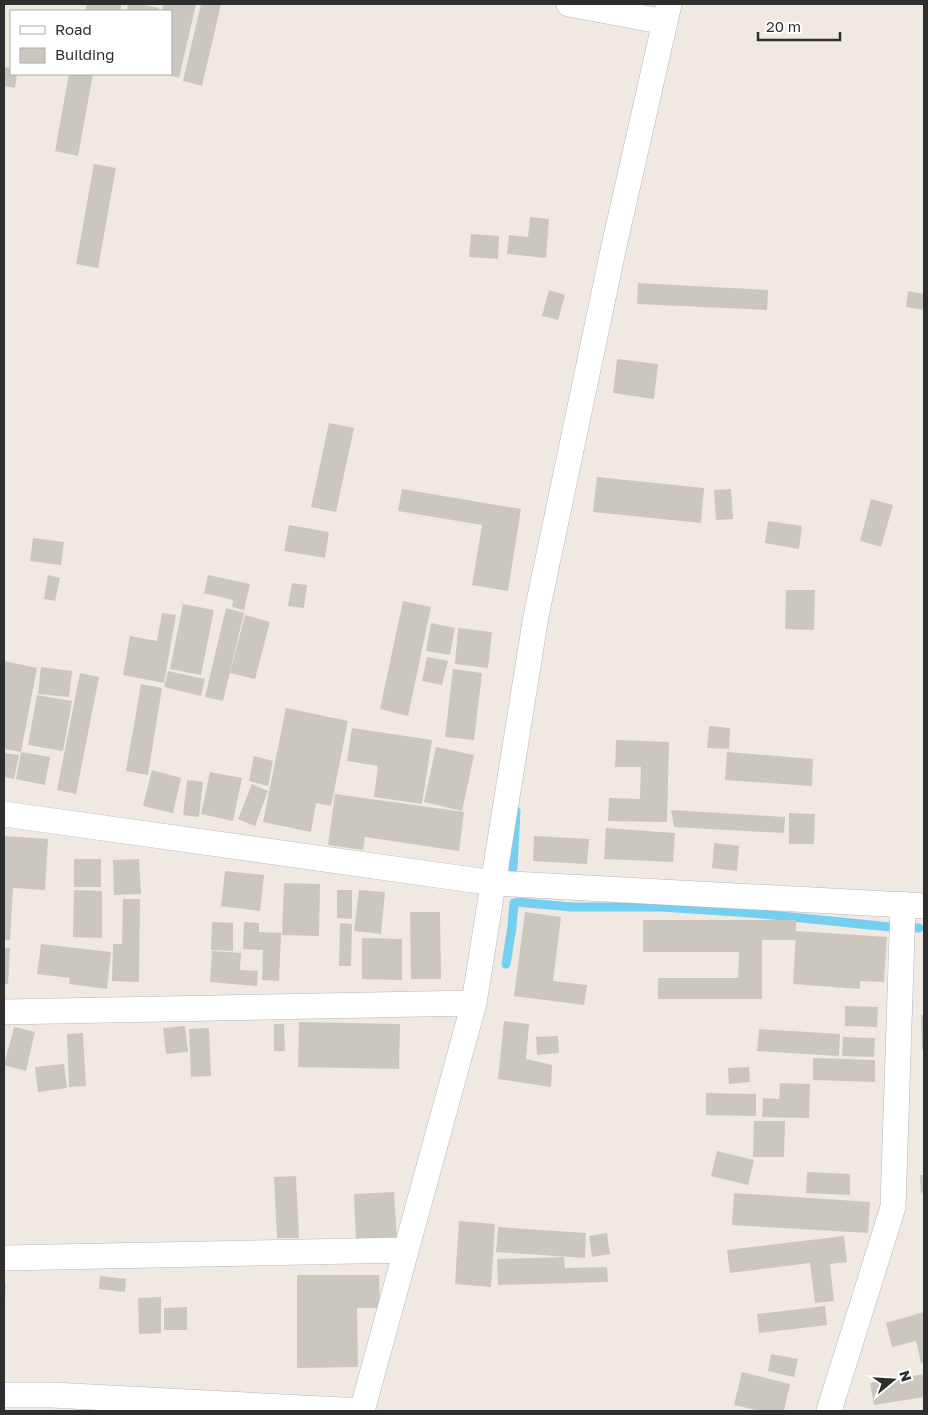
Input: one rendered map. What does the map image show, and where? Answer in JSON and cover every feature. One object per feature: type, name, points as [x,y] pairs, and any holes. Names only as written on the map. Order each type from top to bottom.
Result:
[{"type":"street","points":[[4,1395],[52,1395],[362,1411],[474,1004],[536,616],[614,246],[667,13],[569,4]]},
{"type":"street","points":[[4,814],[494,883],[913,905],[893,1207],[829,1411]]},
{"type":"street","points":[[4,1012],[474,1004]]},
{"type":"street","points":[[4,1258],[405,1250]]},
{"type":"building","points":[[87,4],[122,4],[120,10],[85,10]]},
{"type":"building","points":[[128,4],[140,4],[159,8],[158,10],[127,10]]},
{"type":"building","points":[[163,4],[196,4],[179,78],[168,75],[172,75],[172,10],[162,10]]},
{"type":"building","points":[[201,4],[221,4],[202,86],[183,81]]},
{"type":"building","points":[[4,67],[10,68],[10,75],[17,75],[15,88],[4,86]]},
{"type":"building","points":[[69,75],[93,75],[78,156],[55,151]]},
{"type":"building","points":[[94,164],[116,168],[98,268],[76,264]]},
{"type":"building","points":[[530,217],[549,219],[546,258],[507,254],[509,235],[528,237]]},
{"type":"building","points":[[471,234],[499,236],[498,259],[469,257]]},
{"type":"building","points":[[638,283],[768,290],[767,310],[637,304]]},
{"type":"building","points":[[549,290],[565,295],[558,320],[542,316]]},
{"type":"building","points":[[908,291],[924,294],[924,310],[906,307]]},
{"type":"building","points":[[617,359],[658,364],[654,399],[613,393]]},
{"type":"building","points":[[329,423],[354,428],[336,512],[311,507]]},
{"type":"building","points":[[597,477],[704,488],[701,523],[593,512]]},
{"type":"building","points":[[402,489],[521,509],[508,591],[472,585],[482,525],[398,511]]},
{"type":"building","points":[[731,489],[733,519],[716,520],[714,490]]},
{"type":"building","points":[[871,499],[893,505],[881,547],[860,541]]},
{"type":"building","points":[[768,521],[802,526],[799,549],[765,543]]},
{"type":"building","points":[[289,525],[329,532],[325,558],[284,551]]},
{"type":"building","points":[[33,538],[64,542],[61,565],[30,561]]},
{"type":"building","points":[[48,575],[60,578],[55,601],[44,599]]},
{"type":"building","points":[[208,575],[250,584],[244,610],[232,607],[233,600],[204,593]]},
{"type":"building","points":[[292,583],[307,585],[304,608],[288,606]]},
{"type":"building","points":[[786,590],[815,590],[814,630],[785,629]]},
{"type":"building","points":[[403,601],[431,607],[408,716],[380,709]]},
{"type":"building","points":[[183,604],[214,610],[201,675],[170,669]]},
{"type":"building","points":[[226,608],[244,613],[223,701],[205,697]]},
{"type":"building","points":[[162,613],[176,615],[164,683],[123,675],[130,636],[157,641]]},
{"type":"building","points":[[245,615],[270,622],[255,679],[230,673]]},
{"type":"building","points":[[431,623],[455,628],[450,655],[426,651]]},
{"type":"building","points":[[458,628],[492,632],[488,668],[455,664]]},
{"type":"building","points":[[427,657],[448,661],[442,685],[422,681]]},
{"type":"building","points":[[4,661],[37,668],[21,752],[4,749]]},
{"type":"building","points":[[41,667],[72,671],[69,697],[38,694]]},
{"type":"building","points":[[453,669],[482,673],[474,740],[445,737]]},
{"type":"building","points":[[168,671],[205,679],[201,696],[164,687]]},
{"type":"building","points":[[80,673],[99,677],[76,794],[57,790]]},
{"type":"building","points":[[141,684],[162,688],[148,775],[126,771]]},
{"type":"building","points":[[37,695],[72,701],[63,751],[28,745]]},
{"type":"building","points":[[286,708],[348,721],[331,806],[316,803],[311,832],[263,822]]},
{"type":"building","points":[[709,726],[730,728],[729,749],[707,748]]},
{"type":"building","points":[[352,728],[432,740],[422,804],[374,797],[378,766],[347,761]]},
{"type":"building","points":[[616,740],[669,742],[667,822],[608,821],[609,798],[640,799],[641,767],[615,767]]},
{"type":"building","points":[[436,747],[474,755],[462,811],[424,802]]},
{"type":"building","points":[[21,752],[50,757],[45,785],[16,779]]},
{"type":"building","points":[[727,752],[813,759],[812,786],[725,780]]},
{"type":"building","points":[[4,753],[19,755],[14,779],[4,777]]},
{"type":"building","points":[[254,756],[273,761],[268,786],[249,781]]},
{"type":"building","points":[[152,770],[181,778],[173,813],[143,806]]},
{"type":"building","points":[[210,772],[242,778],[233,821],[201,814]]},
{"type":"building","points":[[187,780],[203,782],[199,817],[183,815]]},
{"type":"building","points":[[252,784],[268,791],[255,826],[238,819]]},
{"type":"building","points":[[335,794],[464,812],[459,851],[365,837],[363,850],[328,845]]},
{"type":"building","points":[[671,810],[785,817],[784,833],[674,827]]},
{"type":"building","points":[[789,813],[815,814],[814,844],[789,844]]},
{"type":"building","points":[[606,828],[675,833],[673,862],[604,859]]},
{"type":"building","points":[[4,836],[48,839],[45,890],[13,888],[10,940],[4,940]]},
{"type":"building","points":[[534,836],[589,839],[587,864],[533,861]]},
{"type":"building","points":[[714,843],[739,846],[737,871],[712,868]]},
{"type":"building","points":[[74,859],[101,859],[101,887],[74,887]]},
{"type":"building","points":[[139,859],[141,894],[114,895],[113,860]]},
{"type":"building","points":[[225,871],[264,875],[260,911],[221,906]]},
{"type":"building","points":[[284,883],[320,884],[319,936],[282,935]]},
{"type":"building","points":[[74,890],[102,891],[102,938],[73,937]]},
{"type":"building","points":[[337,890],[352,890],[352,919],[337,918]]},
{"type":"building","points":[[359,890],[385,892],[381,934],[354,931]]},
{"type":"building","points":[[123,899],[140,899],[139,982],[112,981],[113,944],[122,944]]},
{"type":"building","points":[[410,912],[440,912],[441,979],[411,979]]},
{"type":"building","points":[[525,912],[561,917],[553,981],[587,985],[584,1005],[514,996]]},
{"type":"building","points":[[643,920],[796,920],[796,940],[762,940],[762,999],[658,999],[658,978],[738,978],[739,952],[643,952]]},
{"type":"building","points":[[212,922],[233,923],[233,951],[211,950]]},
{"type":"building","points":[[244,922],[259,923],[259,932],[281,933],[279,981],[262,980],[263,950],[243,949]]},
{"type":"building","points":[[340,923],[352,924],[351,966],[339,966]]},
{"type":"building","points":[[796,931],[887,937],[884,982],[860,981],[860,989],[793,984]]},
{"type":"building","points":[[362,938],[402,939],[402,980],[362,979]]},
{"type":"building","points":[[41,944],[111,952],[107,989],[69,984],[70,978],[37,974]]},
{"type":"building","points":[[4,948],[10,948],[8,984],[4,984]]},
{"type":"building","points":[[212,951],[241,953],[240,970],[258,971],[257,986],[210,982]]},
{"type":"building","points":[[845,1006],[878,1007],[877,1027],[845,1026]]},
{"type":"building","points":[[921,1015],[924,1015],[924,1050],[922,1050]]},
{"type":"building","points":[[504,1021],[529,1024],[526,1059],[552,1065],[551,1087],[498,1079]]},
{"type":"building","points":[[299,1022],[400,1024],[399,1069],[298,1067]]},
{"type":"building","points":[[274,1024],[284,1024],[285,1051],[274,1051]]},
{"type":"building","points":[[185,1026],[188,1052],[166,1054],[163,1028]]},
{"type":"building","points":[[14,1027],[35,1032],[26,1071],[4,1065]]},
{"type":"building","points":[[209,1028],[211,1076],[191,1077],[189,1029]]},
{"type":"building","points":[[759,1029],[840,1034],[839,1056],[757,1051]]},
{"type":"building","points":[[83,1033],[86,1086],[69,1087],[67,1034]]},
{"type":"building","points":[[558,1036],[559,1053],[537,1055],[536,1037]]},
{"type":"building","points":[[843,1037],[875,1038],[874,1057],[842,1056]]},
{"type":"building","points":[[813,1058],[875,1060],[875,1082],[813,1080]]},
{"type":"building","points":[[64,1064],[67,1088],[38,1092],[35,1067]]},
{"type":"building","points":[[749,1067],[750,1082],[729,1084],[728,1068]]},
{"type":"building","points":[[780,1083],[810,1084],[809,1118],[762,1117],[763,1098],[779,1099]]},
{"type":"building","points":[[706,1093],[756,1094],[756,1116],[706,1115]]},
{"type":"building","points":[[754,1121],[785,1121],[784,1157],[753,1157]]},
{"type":"building","points":[[717,1151],[754,1160],[748,1185],[711,1176]]},
{"type":"building","points":[[807,1172],[850,1174],[850,1195],[806,1193]]},
{"type":"building","points":[[920,1175],[924,1175],[924,1192],[921,1193]]},
{"type":"building","points":[[296,1176],[299,1238],[277,1238],[274,1177]]},
{"type":"building","points":[[394,1192],[397,1240],[356,1242],[354,1194]]},
{"type":"building","points":[[734,1193],[870,1202],[868,1233],[732,1225]]},
{"type":"building","points":[[459,1221],[495,1224],[491,1287],[455,1284]]},
{"type":"building","points":[[498,1227],[586,1233],[585,1258],[496,1252]]},
{"type":"building","points":[[607,1233],[610,1254],[592,1257],[589,1236]]},
{"type":"building","points":[[844,1236],[847,1262],[830,1264],[834,1301],[815,1303],[810,1263],[730,1273],[727,1250]]},
{"type":"building","points":[[564,1257],[565,1268],[607,1267],[608,1282],[498,1285],[497,1259]]},
{"type":"building","points":[[297,1275],[379,1275],[380,1308],[357,1308],[358,1367],[297,1368]]},
{"type":"building","points":[[100,1276],[126,1279],[125,1292],[99,1289]]},
{"type":"building","points":[[4,1284],[6,1284],[5,1300],[4,1300]]},
{"type":"building","points":[[161,1297],[161,1333],[139,1334],[138,1298]]},
{"type":"building","points":[[825,1306],[827,1325],[759,1333],[757,1314]]},
{"type":"building","points":[[187,1307],[187,1330],[164,1330],[164,1308]]},
{"type":"building","points":[[924,1312],[924,1362],[921,1363],[916,1341],[892,1347],[886,1323]]},
{"type":"building","points":[[771,1354],[798,1359],[794,1377],[768,1371]]},
{"type":"building","points":[[742,1372],[790,1384],[784,1411],[761,1411],[734,1405]]},
{"type":"building","points":[[924,1374],[924,1397],[874,1405],[870,1383]]},
{"type":"waterway","points":[[513,868],[516,811]]},
{"type":"waterway","points":[[517,902],[571,907],[661,907],[919,928]]},
{"type":"waterway","points":[[506,964],[514,903]]}]
